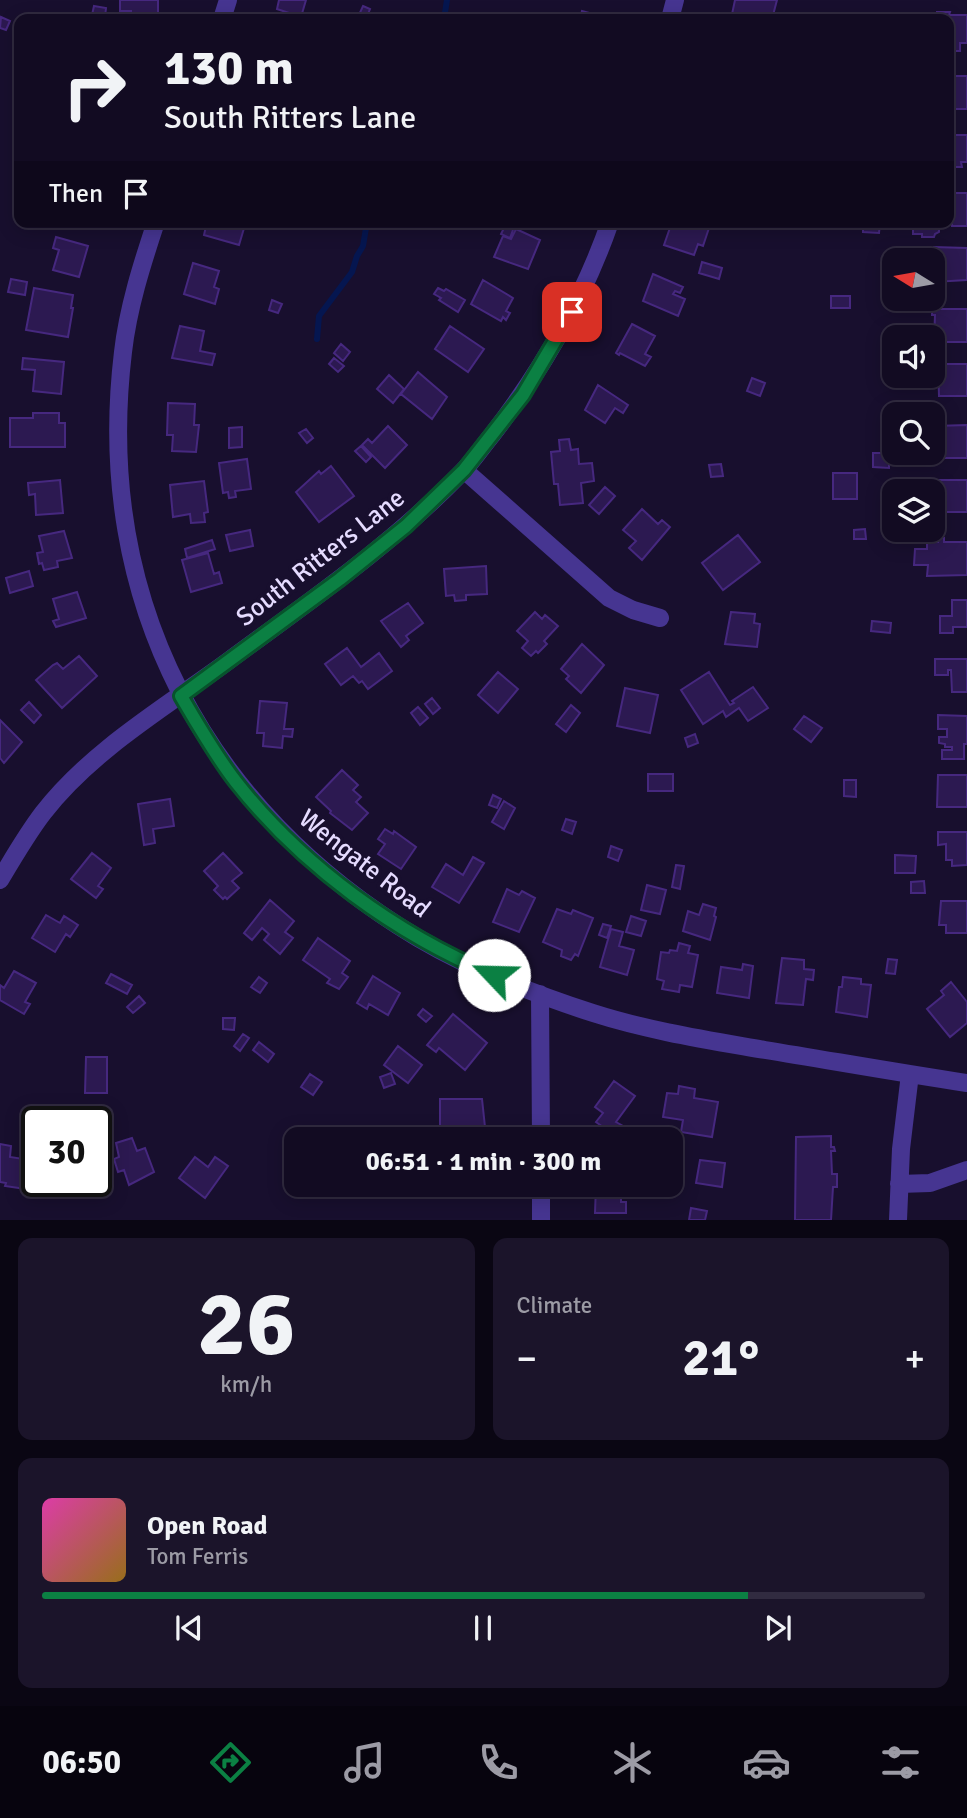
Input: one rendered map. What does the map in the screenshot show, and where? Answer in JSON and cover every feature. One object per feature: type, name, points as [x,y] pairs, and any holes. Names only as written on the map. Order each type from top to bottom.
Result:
[{"type":"street","name":"Wengate Road","points":[[154,228],[133,297],[123,349],[117,445],[121,497],[132,556],[143,600],[181,696],[235,781],[271,822],[317,865],[419,939],[471,966],[540,994],[594,1014],[654,1030],[967,1083]]},
{"type":"street","name":"South Ritters Lane","points":[[0,880],[44,812],[80,774],[116,743],[359,564],[406,526],[464,470],[523,395],[563,329],[608,228]]},
{"type":"street","points":[[464,470],[610,598],[633,610],[660,618]]},
{"type":"street","points":[[540,994],[541,1127]]},
{"type":"street","points":[[898,1220],[910,1074]]},
{"type":"street","points":[[899,1184],[930,1183],[967,1170]]},
{"type":"street","points":[[541,1197],[541,1220]]},
{"type":"building","points":[[120,0],[158,0],[158,14],[131,14],[131,11],[120,11]]},
{"type":"building","points":[[279,0],[306,0],[302,14],[277,9]]},
{"type":"building","points":[[735,0],[777,0],[773,14],[732,14]]},
{"type":"building","points":[[94,6],[106,8],[105,14],[92,14]]},
{"type":"building","points":[[363,6],[370,9],[368,14],[359,14]]},
{"type":"building","points":[[954,15],[967,15],[967,43],[960,43],[960,51],[954,51]]},
{"type":"building","points":[[1,17],[10,21],[6,30],[0,28]]},
{"type":"building","points":[[954,76],[967,76],[967,109],[954,109]]},
{"type":"building","points":[[954,135],[967,135],[967,162],[961,162],[962,167],[954,167]]},
{"type":"building","points":[[954,193],[967,193],[967,226],[954,226]]},
{"type":"building","points":[[206,228],[244,228],[239,245],[204,235]]},
{"type":"building","points":[[504,228],[514,228],[510,238],[501,234]]},
{"type":"building","points":[[670,228],[709,228],[703,246],[698,244],[694,255],[664,245]]},
{"type":"building","points":[[863,228],[880,228],[879,233],[863,232]]},
{"type":"building","points":[[913,228],[939,228],[934,237],[913,234]]},
{"type":"building","points":[[516,229],[540,240],[528,269],[494,257],[503,236],[511,239]]},
{"type":"building","points":[[56,237],[88,246],[79,277],[53,270],[59,250],[53,248]]},
{"type":"building","points":[[934,247],[967,248],[967,280],[945,281],[945,248]]},
{"type":"building","points":[[702,262],[722,268],[719,279],[699,273]]},
{"type":"building","points":[[193,263],[219,271],[214,287],[219,289],[215,304],[184,294]]},
{"type":"building","points":[[653,274],[683,287],[680,293],[675,291],[673,294],[685,299],[678,316],[643,301]]},
{"type":"building","points":[[11,279],[27,282],[25,295],[8,292]]},
{"type":"building","points":[[483,280],[513,298],[506,311],[510,313],[506,320],[503,317],[501,321],[471,304]]},
{"type":"building","points":[[34,288],[73,295],[68,337],[26,330]]},
{"type":"building","points":[[438,288],[444,291],[446,289],[465,300],[458,312],[434,294]]},
{"type":"building","points":[[831,296],[850,296],[850,308],[831,308]]},
{"type":"building","points":[[272,300],[282,304],[278,313],[269,310]]},
{"type":"building","points":[[945,309],[967,309],[967,342],[945,342],[945,325],[935,325],[935,315],[932,315],[932,312],[945,312]]},
{"type":"building","points":[[632,324],[655,336],[645,354],[651,357],[645,366],[616,353]]},
{"type":"building","points":[[180,326],[204,331],[200,351],[215,354],[212,365],[172,358]]},
{"type":"building","points":[[450,326],[484,349],[468,372],[435,349]]},
{"type":"building","points":[[341,344],[350,352],[343,361],[334,353]]},
{"type":"building","points":[[23,358],[64,362],[61,394],[33,391],[35,370],[22,369]]},
{"type":"building","points":[[334,358],[344,366],[338,372],[329,364]]},
{"type":"building","points":[[945,364],[967,364],[967,396],[939,396],[939,388],[945,388]]},
{"type":"building","points":[[418,372],[447,397],[432,419],[401,394]]},
{"type":"building","points":[[389,375],[404,389],[393,403],[377,389]]},
{"type":"building","points":[[752,378],[765,383],[760,396],[747,391]]},
{"type":"building","points":[[598,385],[628,405],[623,413],[615,408],[605,423],[585,410]]},
{"type":"building","points":[[168,403],[195,404],[194,425],[199,425],[196,452],[172,451],[173,435],[167,435]]},
{"type":"building","points":[[33,413],[59,413],[59,423],[65,423],[65,447],[10,447],[10,418],[33,418]]},
{"type":"building","points":[[967,425],[967,458],[945,458],[945,426]]},
{"type":"building","points":[[388,426],[407,445],[385,468],[362,445],[368,439],[372,443]]},
{"type":"building","points":[[242,427],[242,447],[229,448],[229,428]]},
{"type":"building","points":[[306,429],[313,438],[307,443],[299,433]]},
{"type":"building","points":[[569,439],[571,450],[578,449],[579,464],[592,463],[594,481],[581,483],[583,503],[560,505],[558,484],[554,484],[551,452],[560,451],[559,440]]},
{"type":"building","points":[[361,446],[371,457],[366,462],[355,451]]},
{"type":"building","points":[[873,453],[882,453],[882,465],[889,465],[889,468],[873,467]]},
{"type":"building","points":[[247,459],[251,489],[235,491],[236,497],[229,498],[228,492],[223,493],[219,463]]},
{"type":"building","points":[[721,464],[723,476],[711,477],[709,465]]},
{"type":"building","points":[[331,466],[354,496],[319,522],[296,492],[319,471],[321,474]]},
{"type":"building","points":[[833,473],[857,473],[857,499],[833,499]]},
{"type":"building","points":[[60,480],[63,513],[36,515],[35,494],[29,495],[28,483]]},
{"type":"building","points":[[945,480],[967,480],[967,512],[945,512]]},
{"type":"building","points":[[204,481],[208,512],[204,513],[205,522],[191,523],[190,514],[173,517],[170,485]]},
{"type":"building","points":[[605,487],[615,496],[599,514],[589,505]]},
{"type":"building","points":[[642,509],[658,524],[662,520],[670,527],[642,560],[629,548],[636,541],[623,530]]},
{"type":"building","points":[[865,529],[866,539],[854,539],[854,530]]},
{"type":"building","points":[[250,530],[253,546],[230,551],[226,535]]},
{"type":"building","points":[[64,531],[72,558],[57,561],[58,567],[44,570],[42,563],[39,564],[37,553],[43,552],[39,536]]},
{"type":"building","points":[[738,535],[760,562],[723,590],[702,563]]},
{"type":"building","points":[[212,540],[215,549],[187,558],[185,549]]},
{"type":"building","points":[[927,542],[967,542],[967,575],[927,576],[928,565],[914,565],[915,549],[927,549]]},
{"type":"building","points":[[208,553],[214,574],[219,572],[222,583],[191,592],[182,560]]},
{"type":"building","points":[[486,566],[487,594],[466,595],[466,600],[455,601],[454,595],[446,596],[444,569]]},
{"type":"building","points":[[29,571],[33,586],[10,593],[6,578]]},
{"type":"building","points":[[77,592],[86,618],[56,627],[53,621],[59,619],[53,599]]},
{"type":"building","points":[[952,600],[967,600],[967,627],[953,627],[953,633],[940,633],[940,616],[952,616]]},
{"type":"building","points":[[408,603],[423,623],[406,636],[409,640],[401,647],[381,621]]},
{"type":"building","points":[[535,612],[542,619],[545,615],[558,626],[544,641],[547,644],[531,656],[522,648],[528,641],[517,631]]},
{"type":"building","points":[[731,612],[755,614],[754,623],[760,624],[757,647],[725,644]]},
{"type":"building","points":[[872,621],[891,623],[890,633],[871,631]]},
{"type":"building","points":[[582,644],[604,665],[581,693],[566,679],[569,676],[561,669]]},
{"type":"building","points":[[347,648],[361,667],[379,653],[392,671],[368,689],[362,681],[359,683],[353,676],[341,685],[325,664]]},
{"type":"building","points":[[79,656],[97,676],[62,708],[36,680],[53,665],[57,663],[63,669]]},
{"type":"building","points":[[935,659],[967,659],[967,692],[952,692],[951,670],[948,670],[948,675],[935,675]]},
{"type":"building","points":[[498,672],[518,689],[498,713],[478,695]]},
{"type":"building","points":[[709,672],[730,705],[753,687],[768,708],[748,721],[739,708],[726,717],[723,711],[703,724],[681,690]]},
{"type":"building","points":[[625,688],[658,695],[650,733],[617,726]]},
{"type":"building","points":[[432,698],[440,708],[433,714],[425,704]]},
{"type":"building","points":[[260,701],[287,703],[284,729],[293,729],[292,737],[283,736],[282,748],[263,746],[264,733],[257,733]]},
{"type":"building","points":[[29,702],[41,715],[34,723],[21,710]]},
{"type":"building","points":[[571,705],[580,713],[566,732],[556,724]]},
{"type":"building","points":[[418,707],[428,718],[420,725],[411,713]]},
{"type":"building","points":[[938,715],[967,716],[964,759],[942,759],[942,750],[952,750],[952,747],[939,743],[939,737],[947,737],[947,729],[938,729]]},
{"type":"building","points":[[804,716],[822,728],[811,742],[794,729]]},
{"type":"building","points":[[0,720],[22,742],[4,763],[0,758]]},
{"type":"building","points":[[695,734],[698,743],[688,747],[685,738]]},
{"type":"building","points":[[342,770],[358,785],[353,790],[361,797],[356,802],[368,813],[352,830],[330,813],[316,797]]},
{"type":"building","points":[[648,774],[673,774],[673,791],[648,791]]},
{"type":"building","points":[[938,775],[967,775],[967,807],[937,807]]},
{"type":"building","points":[[844,780],[856,780],[856,797],[844,796]]},
{"type":"building","points":[[493,795],[501,799],[497,808],[489,805]]},
{"type":"building","points":[[170,799],[174,826],[153,829],[155,843],[144,845],[138,804]]},
{"type":"building","points":[[504,801],[515,808],[504,829],[492,822]]},
{"type":"building","points":[[566,819],[576,822],[572,834],[562,830]]},
{"type":"building","points":[[385,829],[393,834],[394,831],[416,847],[401,869],[378,854],[385,844],[378,839]]},
{"type":"building","points":[[938,832],[967,832],[967,865],[952,866],[952,860],[946,860],[946,844],[938,845]]},
{"type":"building","points":[[611,846],[622,850],[618,861],[608,857]]},
{"type":"building","points":[[92,853],[111,868],[98,886],[103,889],[96,898],[71,879]]},
{"type":"building","points":[[223,853],[242,873],[232,881],[239,888],[227,899],[223,899],[214,890],[218,886],[204,871]]},
{"type":"building","points":[[895,855],[916,856],[915,873],[895,873]]},
{"type":"building","points":[[473,857],[484,863],[459,903],[432,887],[446,864],[463,875]]},
{"type":"building","points":[[676,865],[684,866],[680,889],[672,887]]},
{"type":"building","points":[[924,881],[925,893],[911,893],[911,882]]},
{"type":"building","points":[[647,885],[666,890],[660,914],[641,910]]},
{"type":"building","points":[[507,889],[519,895],[522,891],[535,898],[519,932],[493,922]]},
{"type":"building","points":[[270,900],[294,921],[285,932],[293,938],[280,954],[264,940],[269,934],[262,928],[252,940],[244,933]]},
{"type":"building","points":[[941,901],[967,901],[967,933],[946,933],[946,925],[939,925]]},
{"type":"building","points":[[703,904],[716,908],[710,940],[683,931],[688,911],[699,915]]},
{"type":"building","points":[[557,909],[571,914],[573,910],[593,918],[578,956],[575,954],[571,960],[561,956],[562,950],[543,942]]},
{"type":"building","points":[[46,915],[60,923],[64,916],[78,925],[70,937],[66,934],[55,952],[32,938]]},
{"type":"building","points":[[631,916],[646,921],[641,936],[626,932]]},
{"type":"building","points":[[603,924],[611,926],[607,938],[599,935]]},
{"type":"building","points":[[611,929],[623,932],[619,946],[634,950],[627,975],[600,967]]},
{"type":"building","points":[[318,938],[350,961],[342,973],[348,977],[339,989],[327,983],[330,979],[303,960]]},
{"type":"building","points":[[679,943],[690,946],[688,953],[698,955],[692,987],[680,985],[679,992],[662,989],[664,981],[657,979],[661,952],[677,951]]},
{"type":"building","points":[[782,958],[804,960],[804,969],[814,970],[813,980],[806,979],[803,1005],[776,1003]]},
{"type":"building","points":[[888,959],[897,960],[895,974],[886,973]]},
{"type":"building","points":[[743,964],[753,966],[749,998],[717,993],[721,967],[742,970]]},
{"type":"building","points":[[14,971],[36,983],[25,1002],[30,1004],[24,1014],[0,1000],[0,985],[4,988]]},
{"type":"building","points":[[111,974],[132,985],[127,994],[106,983]]},
{"type":"building","points":[[373,976],[400,993],[388,1015],[369,1004],[367,1009],[357,1003]]},
{"type":"building","points":[[259,977],[267,983],[260,993],[251,987]]},
{"type":"building","points":[[843,977],[861,979],[861,984],[871,985],[867,1017],[836,1012]]},
{"type":"building","points":[[951,982],[967,1002],[967,1023],[950,1037],[927,1009],[944,995],[941,991]]},
{"type":"building","points":[[139,996],[145,1003],[133,1013],[127,1007]]},
{"type":"building","points":[[423,1009],[432,1016],[426,1022],[418,1015]]},
{"type":"building","points":[[453,1014],[487,1043],[465,1070],[439,1048],[436,1052],[427,1045]]},
{"type":"building","points":[[223,1018],[235,1018],[234,1030],[223,1029]]},
{"type":"building","points":[[243,1034],[249,1038],[240,1051],[234,1046]]},
{"type":"building","points":[[259,1042],[274,1054],[268,1062],[253,1050]]},
{"type":"building","points":[[398,1046],[422,1065],[408,1083],[384,1065]]},
{"type":"building","points":[[86,1057],[107,1057],[107,1093],[85,1093]]},
{"type":"building","points":[[391,1073],[395,1084],[384,1088],[380,1077]]},
{"type":"building","points":[[310,1074],[322,1082],[313,1095],[301,1087]]},
{"type":"building","points":[[614,1081],[635,1096],[616,1122],[625,1127],[603,1127],[596,1122],[603,1113],[595,1107]]},
{"type":"building","points":[[679,1086],[695,1089],[694,1098],[718,1102],[712,1137],[683,1132],[683,1120],[663,1117],[667,1093],[678,1094]]},
{"type":"building","points":[[440,1099],[482,1099],[485,1127],[440,1127]]},
{"type":"building","points":[[831,1136],[831,1147],[834,1147],[835,1151],[831,1151],[832,1174],[837,1174],[837,1187],[833,1187],[831,1220],[795,1220],[796,1137]]},
{"type":"building","points":[[132,1138],[137,1151],[145,1148],[154,1172],[129,1185],[124,1170],[118,1172],[114,1159],[119,1157],[116,1143]]},
{"type":"building","points":[[0,1144],[11,1146],[10,1157],[21,1159],[21,1188],[5,1186],[6,1183],[0,1182]]},
{"type":"building","points":[[195,1157],[208,1167],[215,1157],[228,1166],[205,1198],[179,1178]]},
{"type":"building","points":[[700,1160],[725,1163],[722,1187],[696,1183]]},
{"type":"building","points":[[596,1197],[621,1197],[621,1202],[626,1202],[626,1213],[595,1213]]},
{"type":"building","points":[[691,1208],[707,1211],[705,1220],[689,1220]]},
{"type":"waterway","points":[[445,14],[447,0]]},
{"type":"waterway","points":[[317,339],[319,316],[352,272],[363,246],[366,228]]},
{"type":"route","points":[[494,975],[419,939],[317,865],[271,822],[235,781],[181,696],[340,579],[406,526],[464,470],[523,395],[572,312]]}]
